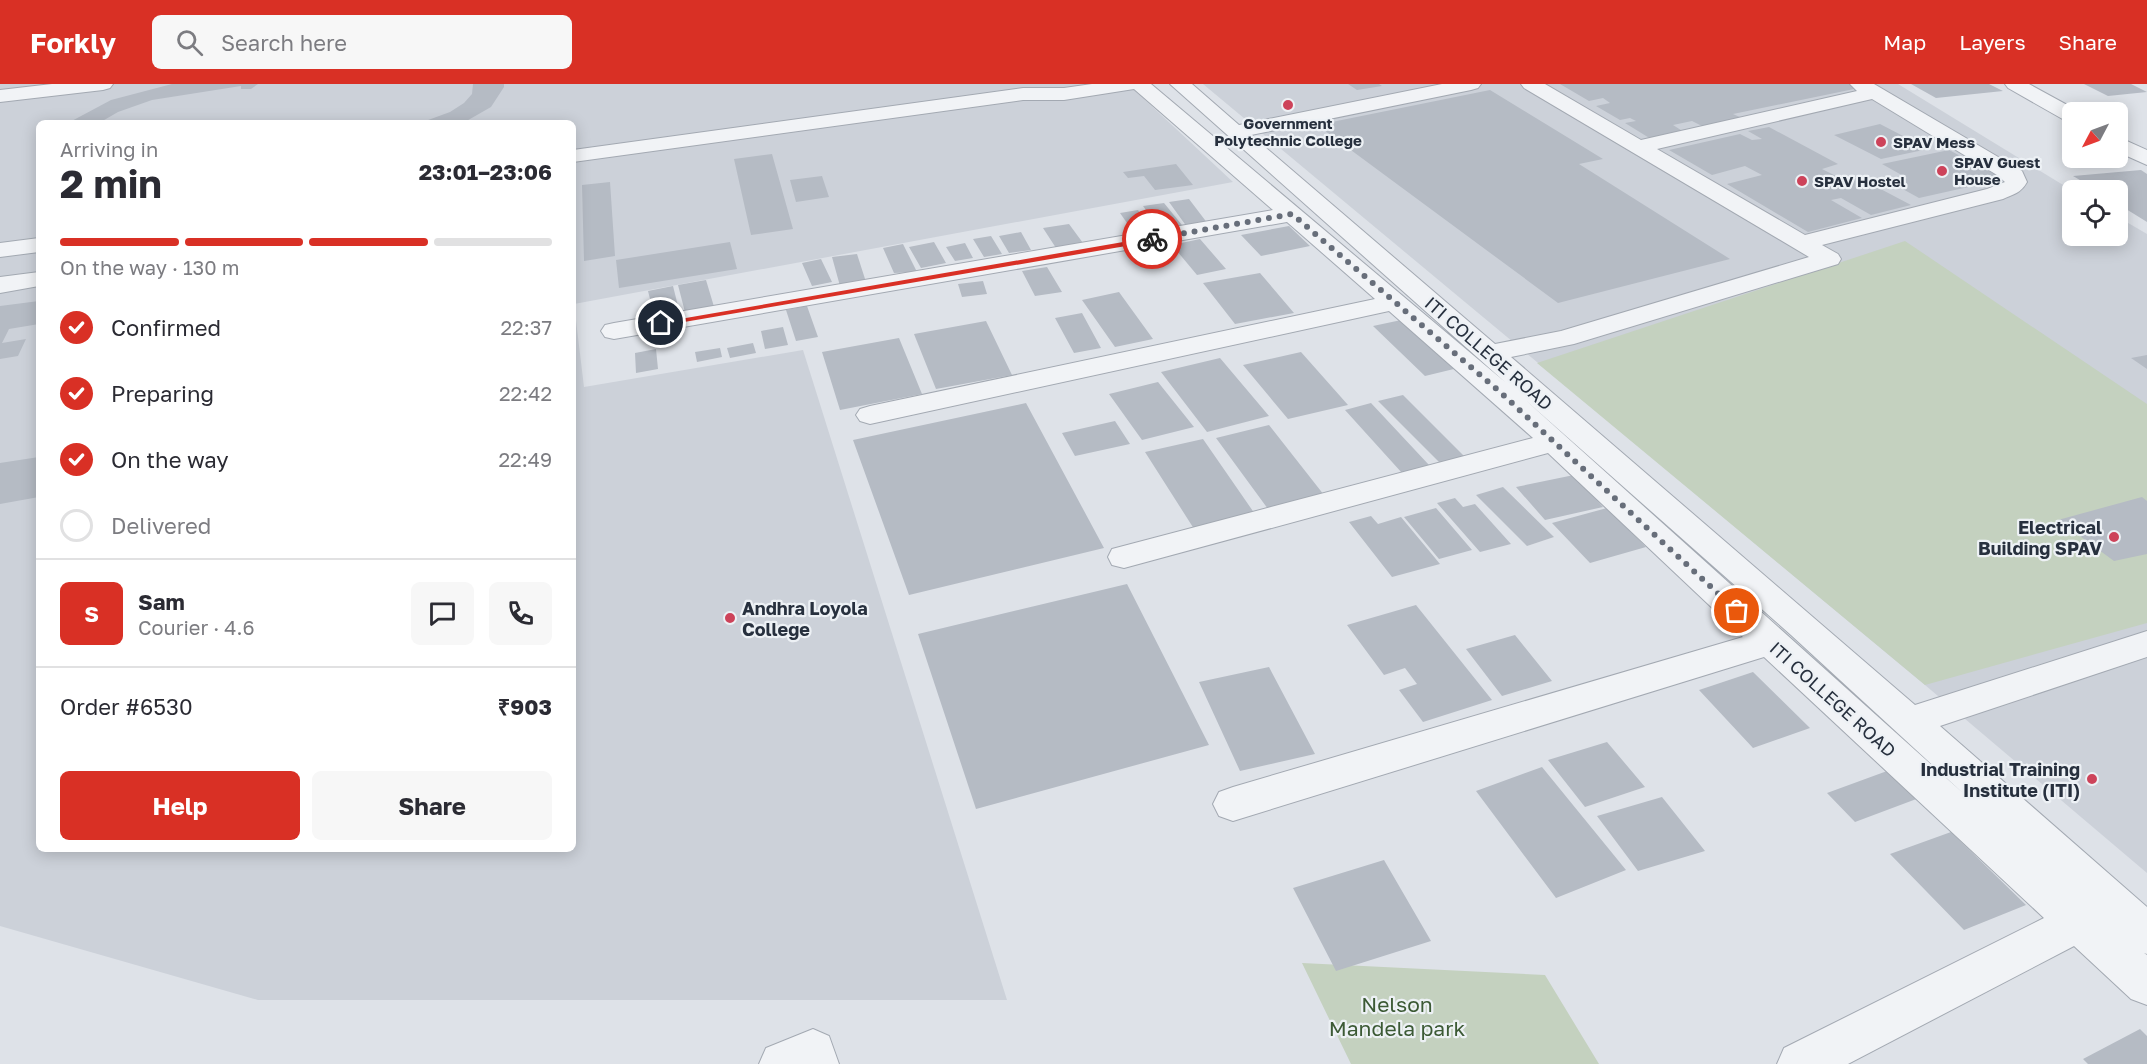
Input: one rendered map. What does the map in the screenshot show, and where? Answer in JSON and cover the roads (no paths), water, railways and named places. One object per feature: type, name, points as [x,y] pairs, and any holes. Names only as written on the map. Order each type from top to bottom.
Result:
[{"type":"street","points":[[0,96],[103,84]]},
{"type":"street","points":[[576,156],[1023,94],[1064,94],[1132,84]]},
{"type":"street","name":"ITI COLLEGE ROAD","points":[[1139,84],[1395,302],[1554,442],[1770,642],[2095,913],[2147,934]]},
{"type":"street","name":"ITI COLLEGE ROAD","points":[[1180,84],[1910,722],[2095,913],[2147,984]]},
{"type":"street","points":[[1234,132],[1471,84]]},
{"type":"street","points":[[1489,353],[1565,338],[1828,259],[1531,84]]},
{"type":"street","points":[[2015,84],[2062,111]]},
{"type":"street","points":[[1638,147],[1866,88],[2006,170],[2014,176],[2016,182],[2013,187],[1800,243]]},
{"type":"street","points":[[576,172],[1025,108],[1064,94]]},
{"type":"street","points":[[2128,149],[2147,159]]},
{"type":"street","points":[[614,331],[1292,214]]},
{"type":"street","points":[[0,250],[36,245]]},
{"type":"street","points":[[0,285],[36,279]]},
{"type":"street","points":[[870,415],[1395,302]]},
{"type":"street","points":[[1124,557],[1554,442]]},
{"type":"street","points":[[1233,804],[1770,642]]},
{"type":"street","points":[[1910,722],[2147,644]]},
{"type":"street","points":[[1800,1064],[2095,913]]},
{"type":"street","points":[[782,1064],[813,1052],[816,1064]]},
{"type":"place","name":"Government Polytechnic College","points":[[1288,105]]},
{"type":"place","name":"SPAV Mess","points":[[1881,142]]},
{"type":"place","name":"SPAV Guest House","points":[[1942,171]]},
{"type":"place","name":"SPAV Hostel","points":[[1802,181]]},
{"type":"place","name":"Electrical Building SPAV","points":[[2114,537]]},
{"type":"place","name":"Andhra Loyola College","points":[[730,618]]},
{"type":"place","name":"Industrial Training Institute (ITI)","points":[[2092,779]]},
{"type":"park label","name":"Nelson Mandela park","points":[[1397,1016]]}]
